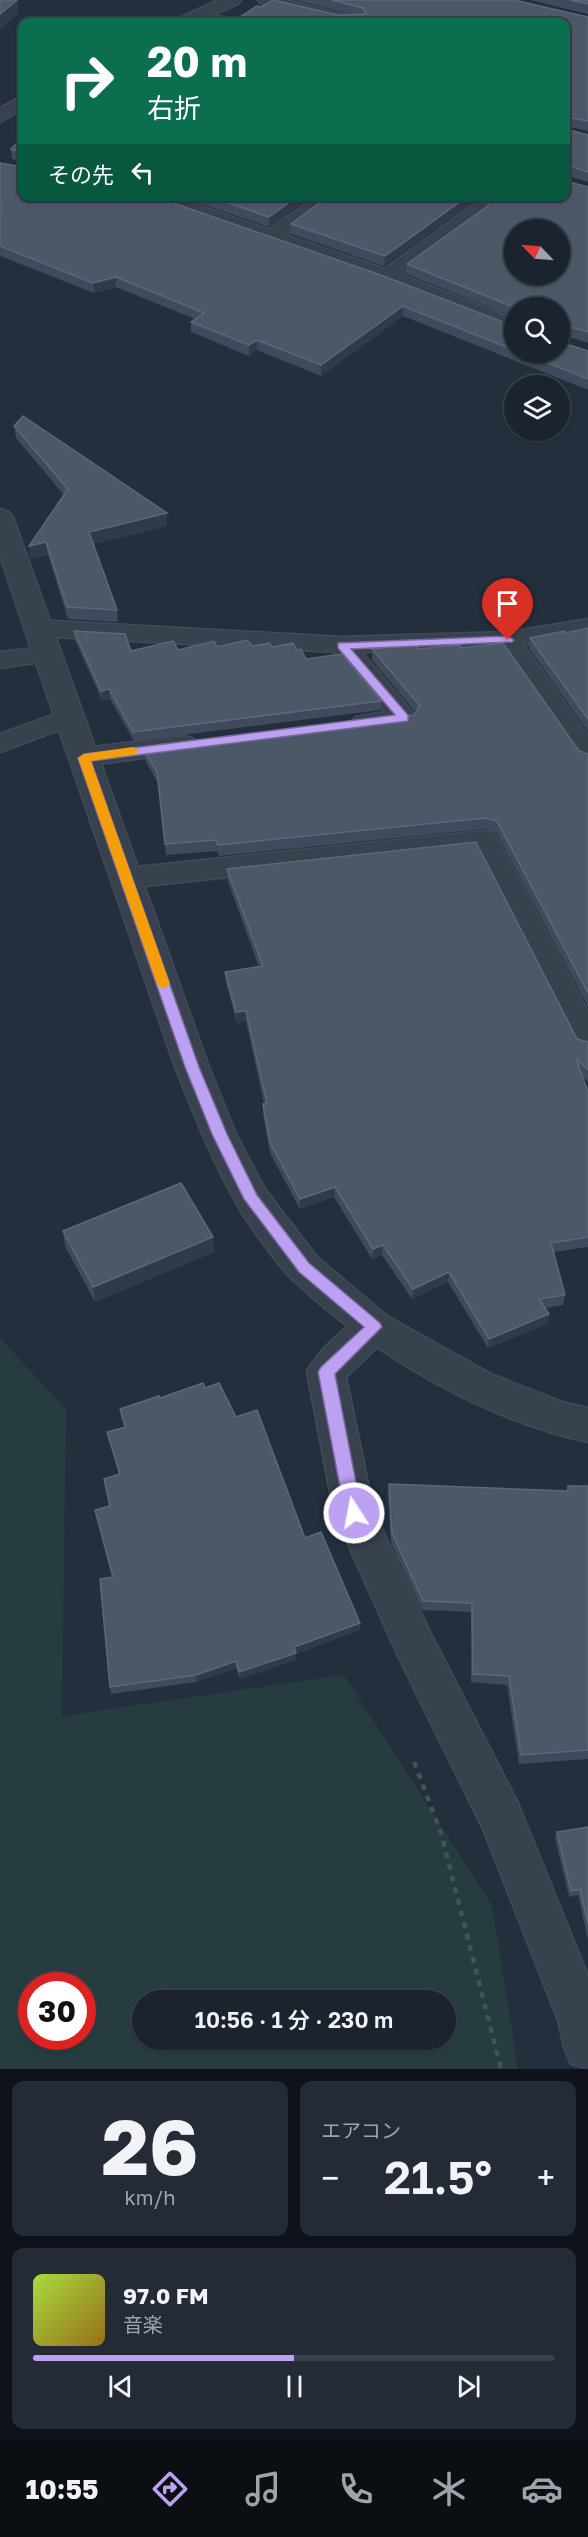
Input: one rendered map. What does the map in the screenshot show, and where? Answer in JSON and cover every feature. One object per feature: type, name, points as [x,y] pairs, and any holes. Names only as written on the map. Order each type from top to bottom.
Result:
[{"type":"street","points":[[194,18],[232,0]]},
{"type":"street","points":[[0,116],[18,105]]},
{"type":"street","points":[[191,201],[271,237],[386,277],[504,323]]},
{"type":"street","points":[[0,517],[46,655],[127,878],[192,1067],[219,1134],[252,1199],[304,1268],[374,1327],[479,1387],[560,1419],[588,1425]]},
{"type":"street","points":[[374,1327],[326,1372],[354,1513],[413,1642],[501,1817],[582,2020],[588,2047]]},
{"type":"lane","points":[[266,0],[340,18]]},
{"type":"lane","points":[[271,237],[323,201]]},
{"type":"lane","points":[[386,277],[480,209]]},
{"type":"lane","points":[[37,628],[342,645],[508,640],[588,627]]},
{"type":"lane","points":[[508,640],[588,755]]},
{"type":"lane","points":[[342,645],[404,718],[344,725]]},
{"type":"lane","points":[[0,660],[46,655]]},
{"type":"lane","points":[[0,743],[69,717]]},
{"type":"lane","points":[[84,758],[214,741]]},
{"type":"lane","points":[[127,878],[484,840],[588,1041]]},
{"type":"green space","points":[[0,1338],[66,1409],[62,1716],[344,1675],[492,1905],[518,2069],[0,2069]]},
{"type":"building","points":[[0,0],[17,0],[0,14]]},
{"type":"building","points":[[273,0],[338,15],[366,14],[363,8],[332,0],[514,0],[588,17],[588,121],[570,118],[570,18],[239,18],[257,6],[261,7]]},
{"type":"building","points":[[570,0],[588,0],[588,4]]},
{"type":"building","points":[[570,130],[588,135],[588,172],[570,166]]},
{"type":"building","points":[[18,142],[18,151],[11,149]]},
{"type":"building","points":[[0,163],[18,166],[18,201],[167,201],[378,274],[504,322],[504,346],[403,306],[321,365],[257,340],[249,345],[191,322],[204,313],[116,277],[93,283],[0,246],[0,209],[3,208],[0,207]]},
{"type":"building","points":[[570,182],[588,187],[588,332],[570,327],[570,297],[504,297],[504,303],[407,264],[489,205],[491,201],[570,201]]},
{"type":"building","points":[[223,201],[291,201],[269,217]]},
{"type":"building","points":[[322,201],[461,201],[385,256],[291,224]]},
{"type":"building","points":[[570,345],[588,351],[588,379],[548,363],[570,363]]},
{"type":"building","points":[[23,416],[167,513],[89,532],[117,610],[67,607],[46,542],[29,546],[68,489],[14,426]]},
{"type":"building","points":[[588,628],[588,719],[530,638]]},
{"type":"building","points":[[74,631],[125,634],[131,651],[173,641],[178,650],[214,641],[217,647],[247,640],[252,646],[269,643],[272,647],[293,643],[297,650],[301,649],[306,659],[342,654],[381,701],[133,732],[109,689],[101,691]]},
{"type":"building","points":[[503,643],[579,751],[588,754],[588,993],[497,821],[485,818],[218,845],[216,840],[165,844],[157,772],[144,750],[414,715],[420,706],[372,649],[417,644],[418,649],[460,645],[461,648]]},
{"type":"building","points":[[476,842],[577,1039],[588,1042],[588,1070],[576,1059],[588,1092],[588,1237],[551,1243],[565,1295],[539,1299],[549,1314],[489,1339],[449,1272],[413,1289],[383,1245],[373,1249],[335,1187],[300,1199],[270,1142],[263,1104],[267,1103],[246,1011],[236,1012],[225,972],[263,966],[227,869]]},
{"type":"building","points":[[181,1183],[213,1237],[93,1287],[63,1231]]},
{"type":"building","points":[[203,1383],[205,1388],[219,1383],[236,1417],[257,1410],[305,1538],[321,1532],[360,1623],[294,1647],[296,1653],[239,1672],[236,1661],[196,1675],[110,1687],[100,1579],[113,1577],[95,1510],[110,1506],[104,1479],[120,1474],[107,1432],[126,1427],[120,1409]]},
{"type":"building","points":[[389,1484],[568,1491],[568,1486],[588,1486],[588,1750],[521,1755],[509,1676],[473,1674],[472,1603],[423,1601],[392,1533]]},
{"type":"building","points":[[588,1827],[588,1924],[580,1889],[571,1891],[557,1832]]},
{"type":"slow traffic","points":[[133,751],[84,758],[163,984]]},
{"type":"route","points":[[354,1513],[326,1372],[374,1327],[304,1268],[252,1199],[219,1134],[192,1067],[84,758],[404,718],[342,645],[508,640]]}]
